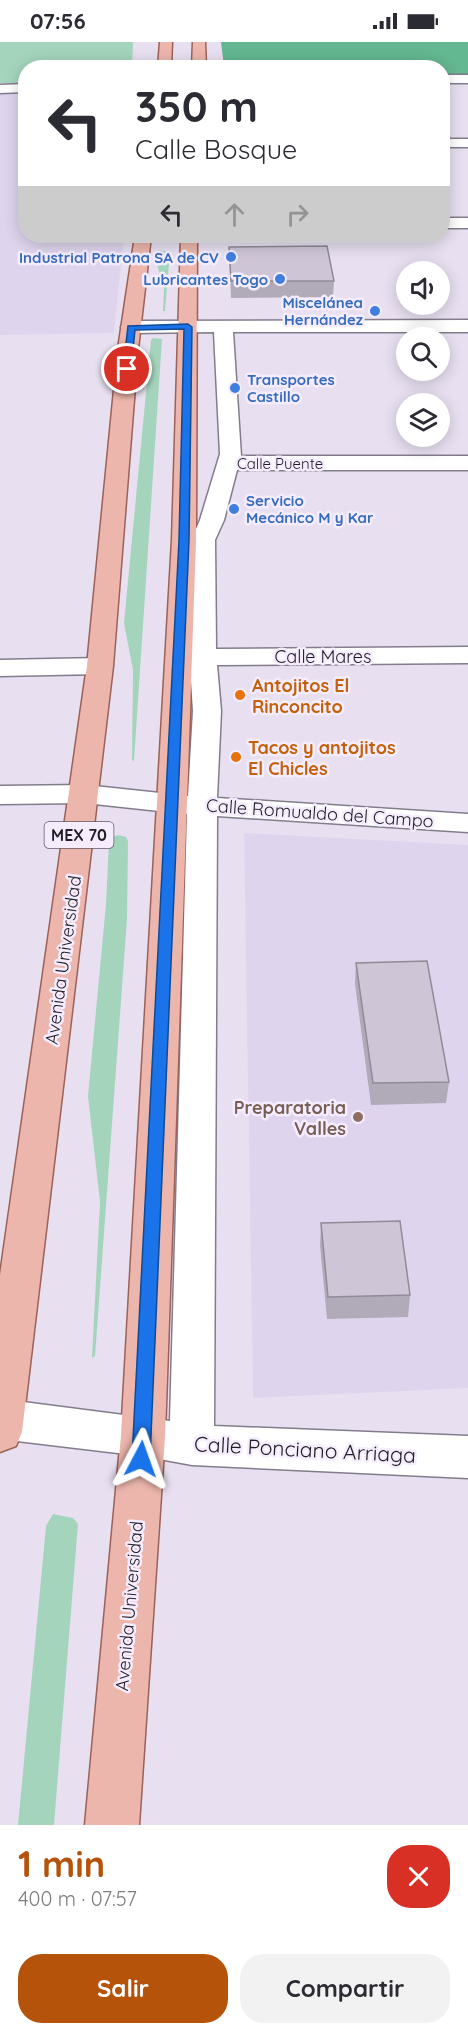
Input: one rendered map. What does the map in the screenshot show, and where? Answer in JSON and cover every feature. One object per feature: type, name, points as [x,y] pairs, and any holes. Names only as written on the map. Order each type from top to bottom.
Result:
[{"type":"main road","points":[[165,60],[166,42]]},
{"type":"main road","points":[[199,42],[199,60]]},
{"type":"main road","name":"Avenida Universidad","points":[[0,1424],[85,794],[100,666],[131,327],[142,243]]},
{"type":"main road","name":"Avenida Universidad","points":[[112,1825],[143,1436],[187,805],[191,656],[184,540],[189,243]]},
{"type":"street","points":[[450,79],[468,79]]},
{"type":"street","points":[[0,89],[18,88]]},
{"type":"street","points":[[450,143],[468,143]]},
{"type":"street","points":[[450,223],[468,223]]},
{"type":"street","points":[[131,327],[468,326]]},
{"type":"street","name":"Calle Puente","points":[[223,327],[231,454],[228,463],[468,463]]},
{"type":"street","points":[[191,656],[203,540],[212,520],[228,463]]},
{"type":"street","name":"Calle Mares","points":[[191,656],[468,655]]},
{"type":"street","points":[[0,668],[100,666]]},
{"type":"street","name":"Calle Romualdo del Campo","points":[[0,795],[85,794],[187,805],[468,823]]},
{"type":"street","points":[[187,805],[192,1445]]},
{"type":"street","name":"Calle Ponciano Arriaga","points":[[0,1424],[143,1436],[192,1445],[468,1457]]},
{"type":"shaded area","points":[[0,92],[18,92],[18,243],[123,243],[114,333],[0,335]]},
{"type":"shaded area","name":"Preparatoria Valles","points":[[244,833],[468,845],[468,1388],[253,1398]]},
{"type":"green space","points":[[0,42],[133,42],[132,60],[18,60],[18,83],[0,83]]},
{"type":"green space","points":[[221,42],[468,42],[468,76],[450,76],[450,60],[223,60]]},
{"type":"green space","points":[[158,250],[170,252],[165,311],[163,311],[164,289],[156,261]]},
{"type":"green space","points":[[153,338],[162,339],[134,761],[132,760],[133,670],[124,623]]},
{"type":"green space","points":[[118,835],[126,837],[128,841],[127,919],[95,1356],[92,1358],[100,1202],[88,1096],[106,904],[109,842],[111,837]]},
{"type":"green space","points":[[53,1514],[73,1518],[78,1524],[54,1825],[18,1825],[46,1526]]},
{"type":"building","points":[[327,246],[334,281],[231,281],[229,247]]},
{"type":"building","points":[[427,961],[449,1082],[373,1083],[356,963]]},
{"type":"building","points":[[400,1221],[410,1295],[328,1297],[321,1223]]},
{"type":"place","name":"Industrial Patrona SA de CV","points":[[231,257]]},
{"type":"place","name":"Lubricantes Togo","points":[[280,279]]},
{"type":"place","name":"Miscelánea Hernández","points":[[375,311]]},
{"type":"place","name":"Transportes Castillo","points":[[235,388]]},
{"type":"place","name":"Servicio Mecánico M y Kar","points":[[234,509]]},
{"type":"place","name":"Antojitos El Rinconcito","points":[[240,695]]},
{"type":"place","name":"Tacos y antojitos El Chicles","points":[[236,757]]},
{"type":"place","name":"Preparatoria Valles","points":[[358,1117]]},
{"type":"route","points":[[127,369],[131,327],[188,327],[184,540],[141,1459]]}]
